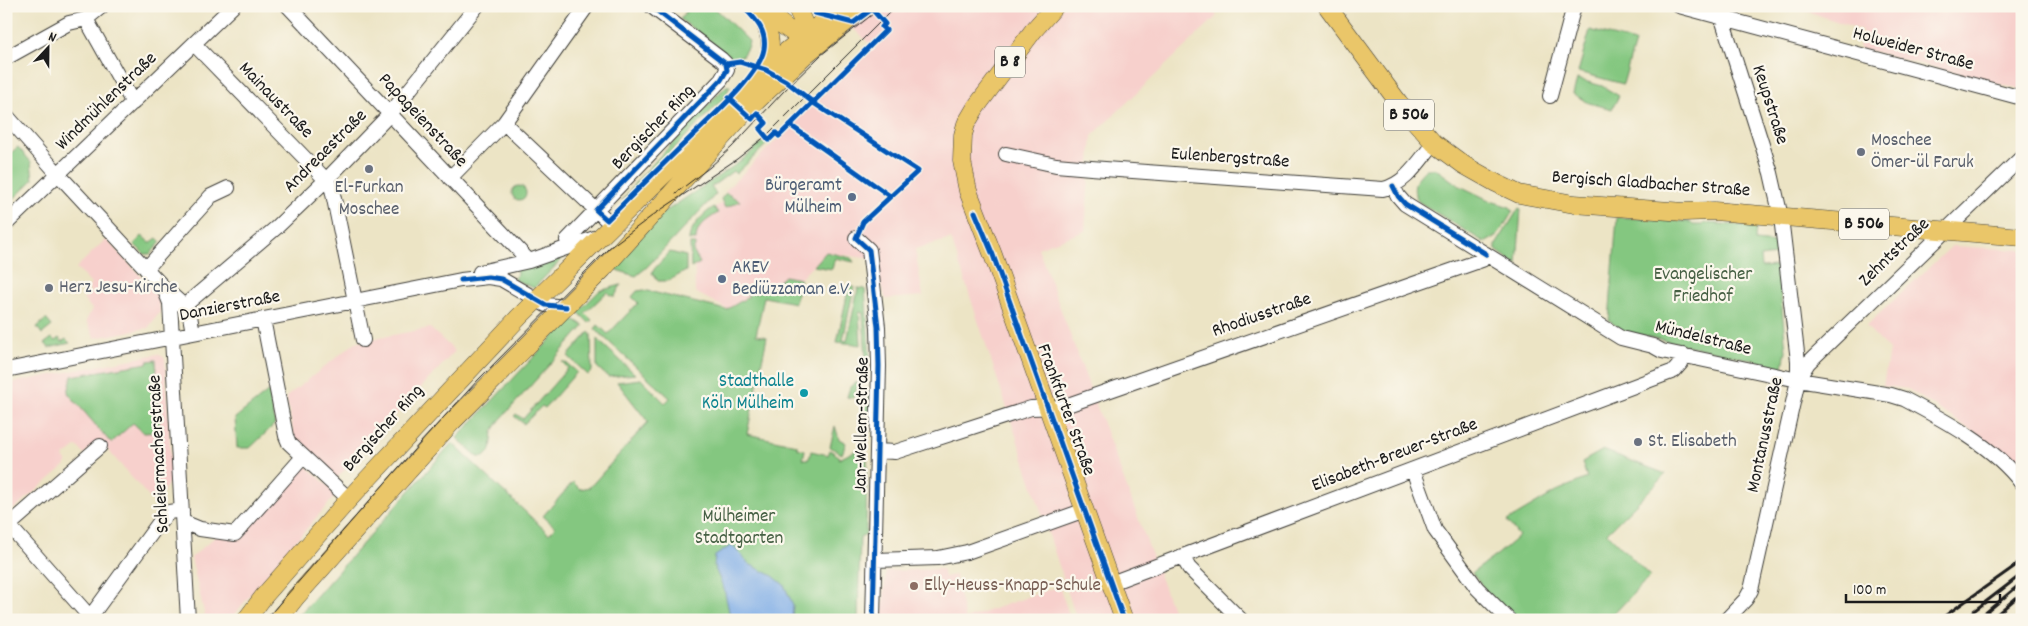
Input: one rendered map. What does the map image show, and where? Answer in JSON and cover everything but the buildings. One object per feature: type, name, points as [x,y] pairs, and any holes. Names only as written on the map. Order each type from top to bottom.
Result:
[{"type":"main road","points":[[757,6],[770,37],[769,60],[761,75]]},
{"type":"main road","points":[[761,6],[807,39]]},
{"type":"main road","points":[[796,6],[807,39]]},
{"type":"main road","name":"Bergischer Ring","points":[[246,620],[264,596],[349,499],[536,299],[711,128],[761,75],[807,39],[843,6]]},
{"type":"main road","points":[[807,39],[866,6]]},
{"type":"main road","name":"Frankfurter Straße","points":[[1055,6],[1033,31],[976,107],[966,124],[963,135],[962,161],[968,191],[1124,620]]},
{"type":"main road","name":"Bergisch Gladbacher Straße","points":[[1327,6],[1398,103],[1434,143],[1464,165],[1519,194],[1574,204],[1684,212],[1714,211],[2022,237]]},
{"type":"main road","name":"Bergischer Ring","points":[[496,375],[566,307],[656,213],[807,39]]},
{"type":"main road","points":[[278,620],[384,496],[496,375],[501,364],[518,345],[515,336],[506,330]]},
{"type":"street","points":[[6,58],[69,23],[86,18],[102,6]]},
{"type":"street","name":"Windmühlenstraße","points":[[6,224],[233,6]]},
{"type":"street","name":"Papageienstraße","points":[[288,6],[529,261]]},
{"type":"street","name":"Andreaestraße","points":[[184,306],[277,227],[326,180],[390,114],[477,6]]},
{"type":"street","points":[[450,178],[504,123],[587,6]]},
{"type":"street","name":"Bergischer Ring","points":[[570,247],[567,240],[721,80],[727,70],[726,64],[651,6]]},
{"type":"street","points":[[1550,96],[1574,6]]},
{"type":"street","name":"Holweider Straße","points":[[1678,6],[1720,12],[2022,98]]},
{"type":"street","name":"Keupstraße","points":[[1720,12],[1771,173],[1781,217]]},
{"type":"street","points":[[86,18],[133,103]]},
{"type":"street","name":"Mainaustraße","points":[[194,44],[326,180],[334,196],[363,340]]},
{"type":"street","name":"Schleiermacherstraße","points":[[6,115],[146,269],[184,306],[190,316],[193,333]]},
{"type":"street","points":[[504,123],[596,210],[606,230]]},
{"type":"street","points":[[1394,186],[1402,180],[1434,143]]},
{"type":"street","name":"Eulenbergstraße","points":[[1006,154],[1056,164],[1091,168],[1383,189],[1394,186]]},
{"type":"street","name":"Zehntstraße","points":[[1798,380],[1808,363],[2022,157]]},
{"type":"street","name":"Mündelstraße","points":[[1394,186],[1398,196],[1406,204],[1621,338],[1684,356],[1798,380],[1891,395],[1904,399],[1973,440],[2006,467],[2022,484]]},
{"type":"street","points":[[146,269],[211,196],[228,188]]},
{"type":"street","name":"Montanusstraße","points":[[1726,620],[1746,599],[1751,590],[1798,380],[1798,361],[1781,217]]},
{"type":"street","name":"Danzierstraße","points":[[461,280],[472,274],[529,261],[570,247],[606,230]]},
{"type":"street","name":"Jan-Wellem-Straße","points":[[856,238],[869,250],[879,347],[878,452],[872,620]]},
{"type":"street","name":"Rhodiusstraße","points":[[878,452],[895,452],[1030,408],[1062,407],[1482,260],[1486,254]]},
{"type":"street","name":"Danzierstraße","points":[[6,370],[461,280],[488,277],[501,279],[546,305],[566,307]]},
{"type":"street","points":[[512,284],[519,294],[522,304],[519,317]]},
{"type":"street","name":"Schleiermacherstraße","points":[[164,288],[170,303],[188,620]]},
{"type":"street","points":[[263,319],[289,443],[349,499]]},
{"type":"street","name":"Elisabeth-Breuer-Straße","points":[[1111,583],[1674,371],[1684,356]]},
{"type":"street","points":[[100,446],[7,525],[89,618],[169,512],[182,516],[200,529],[235,534],[303,457]]},
{"type":"street","points":[[1413,470],[1435,530],[1477,588],[1509,620]]},
{"type":"street","points":[[875,560],[938,558],[967,552],[1085,510]]},
{"type":"street","points":[[1182,556],[1188,568],[1241,620]]},
{"type":"shaded area","points":[[829,6],[1204,6],[1207,10],[1210,8],[1217,16],[1092,136],[1085,231],[1038,248],[1176,620],[1077,620],[951,239],[915,249],[923,296],[886,299],[871,259],[826,252],[800,279],[784,276],[765,293],[748,297],[727,309],[695,292],[694,226],[709,211],[732,197],[725,191],[871,45]]},
{"type":"shaded area","points":[[1792,6],[2022,6],[2022,90],[1859,48],[1862,30]]},
{"type":"shaded area","points":[[106,239],[159,295],[160,312],[148,328],[95,338],[86,321],[92,309],[83,299],[91,292],[88,288],[91,284],[76,268]]},
{"type":"shaded area","points":[[1952,246],[2022,250],[2022,468],[1977,434],[1908,389],[1883,386],[1889,350],[1866,326]]},
{"type":"shaded area","points":[[430,328],[455,351],[337,478],[295,441],[286,397],[356,342]]},
{"type":"shaded area","points":[[158,354],[165,358],[172,479],[154,503],[99,440],[84,454],[77,446],[63,457],[66,465],[14,509],[10,509],[6,505],[6,384]]},
{"type":"shaded area","points":[[303,463],[337,494],[273,567],[230,620],[206,620],[191,558],[217,535],[238,539]]},
{"type":"shaded area","points":[[942,569],[944,577],[955,575],[965,619],[1059,586],[1071,620],[882,620],[886,571]]},
{"type":"green space","points":[[690,6],[713,6],[749,41],[742,56],[731,57],[680,19]]},
{"type":"green space","points":[[1590,30],[1635,42],[1623,84],[1578,72]]},
{"type":"green space","points":[[1577,79],[1602,86],[1619,96],[1612,109],[1589,103],[1573,94]]},
{"type":"green space","points":[[726,86],[730,86],[725,97],[622,201],[636,182]]},
{"type":"green space","points":[[765,140],[768,143],[736,174],[733,171],[711,187],[716,194],[647,267],[636,276],[616,270],[614,266],[660,215],[738,163]]},
{"type":"green space","points":[[18,147],[31,162],[33,180],[6,206],[6,157]]},
{"type":"green space","points":[[1426,169],[1436,169],[1458,185],[1491,201],[1510,207],[1513,211],[1497,234],[1489,241],[1484,242],[1419,202],[1414,188],[1417,180]]},
{"type":"green space","points":[[519,186],[524,188],[526,193],[524,198],[519,200],[514,198],[512,193],[514,188]]},
{"type":"green space","points":[[726,193],[740,201],[725,208],[721,199]]},
{"type":"green space","points":[[714,207],[718,213],[700,227],[696,240],[689,240],[698,221]]},
{"type":"green space","points":[[1519,208],[1521,209],[1517,265],[1496,250],[1496,245]]},
{"type":"green space","name":"Evangelischer Friedhof","points":[[1617,217],[1690,222],[1693,225],[1703,225],[1704,223],[1756,226],[1755,241],[1776,243],[1777,255],[1760,257],[1761,267],[1778,266],[1786,351],[1783,367],[1624,331],[1609,321]]},
{"type":"green space","points":[[142,236],[150,243],[157,238],[161,242],[150,254],[144,254],[134,244]]},
{"type":"green space","points":[[690,244],[696,244],[693,251],[700,263],[691,268]]},
{"type":"green space","points":[[670,252],[686,256],[686,271],[668,281],[658,281],[652,273]]},
{"type":"green space","points":[[826,252],[851,258],[854,262],[835,258],[832,269],[814,266]]},
{"type":"green space","points":[[566,255],[534,288],[515,280],[516,269]]},
{"type":"green space","name":"Mülheimer Stadtgarten","points":[[784,276],[800,279],[795,303],[764,297],[756,335],[767,337],[747,434],[797,445],[797,448],[805,450],[803,459],[809,459],[811,451],[828,455],[830,450],[840,457],[839,459],[861,448],[861,460],[867,459],[866,534],[860,537],[858,620],[295,620],[452,443],[549,534],[555,527],[543,516],[573,482],[580,489],[590,487],[648,422],[617,382],[641,379],[665,403],[670,398],[595,329],[598,325],[608,334],[638,303],[632,297],[637,291],[644,290],[726,310],[748,297],[748,293],[758,293],[758,287],[772,287]]},
{"type":"green space","points":[[621,285],[615,296],[607,292],[585,313],[592,320],[589,323],[578,312],[599,291]]},
{"type":"green space","points":[[849,286],[854,287],[843,340],[847,341],[858,288],[865,289],[870,358],[866,358],[863,313],[859,312],[861,345],[837,342]]},
{"type":"green space","points":[[46,319],[52,326],[42,334],[37,327]]},
{"type":"green space","points":[[575,320],[584,326],[500,420],[493,431],[491,450],[484,457],[478,457],[457,438],[566,323]]},
{"type":"green space","points":[[589,332],[591,334],[592,371],[588,375],[568,356]]},
{"type":"green space","points":[[52,338],[55,341],[59,338],[62,342],[66,339],[70,343],[49,348],[45,343]]},
{"type":"green space","points":[[597,339],[635,374],[608,377],[597,367]]},
{"type":"green space","points":[[156,360],[160,432],[144,433],[133,423],[111,443],[68,393],[72,376]]},
{"type":"green space","points":[[562,362],[565,362],[577,372],[545,408],[542,406],[524,424],[514,416],[516,414],[523,419],[568,368]]},
{"type":"green space","points":[[854,383],[859,383],[853,398],[847,397],[850,387]]},
{"type":"green space","points":[[269,391],[275,424],[250,448],[237,448],[235,418]]},
{"type":"green space","points":[[866,391],[870,391],[870,415],[865,415],[865,407],[863,407]]},
{"type":"green space","points":[[835,426],[839,439],[846,443],[842,454],[830,447]]},
{"type":"green space","points":[[1603,450],[1666,474],[1607,533],[1650,576],[1608,620],[1517,620],[1484,589],[1472,573],[1519,536],[1507,521],[1559,490],[1587,478],[1582,462]]},
{"type":"water","points":[[732,545],[749,564],[773,576],[784,585],[793,605],[792,620],[731,620],[724,589],[714,566],[715,556]]},
{"type":"tram line","points":[[676,193],[732,147],[783,92],[821,55],[883,6]]},
{"type":"tram line","points":[[265,620],[420,443],[479,379],[609,248],[656,213],[737,159],[766,136],[896,6]]},
{"type":"railway","points":[[1939,620],[2022,561]]},
{"type":"railway","points":[[1962,620],[2022,574]]},
{"type":"railway","points":[[1977,620],[2019,585]]},
{"type":"railway","points":[[1990,620],[2022,593]]},
{"type":"cycle path","points":[[651,6],[726,64]]},
{"type":"cycle path","points":[[726,64],[727,70],[721,80],[596,210],[607,220],[731,98],[753,72],[764,49],[764,36],[759,25],[743,6]]},
{"type":"cycle path","points":[[729,98],[752,119],[757,113],[766,123],[760,129],[769,140],[776,133],[779,136],[886,30],[882,27],[885,24],[872,9],[853,23],[815,13],[815,6]]},
{"type":"cycle path","points":[[726,64],[740,62],[766,70],[786,81],[815,104],[918,171],[863,222],[856,238],[869,250],[878,327],[879,366],[873,620]]},
{"type":"cycle path","points":[[790,125],[890,196]]},
{"type":"cycle path","points":[[1393,186],[1405,204],[1486,254]]},
{"type":"cycle path","points":[[975,212],[993,255],[1124,620]]},
{"type":"cycle path","points":[[461,280],[488,277],[501,279],[546,305],[566,307]]},
{"type":"place","name":"Moschee Ömer-ül Faruk","points":[[1861,152]]},
{"type":"place","name":"El-Furkan Moschee","points":[[369,169]]},
{"type":"place","name":"Bürgeramt Mülheim","points":[[852,197]]},
{"type":"place","name":"AKEV Bediüzzaman e.V.","points":[[722,279]]},
{"type":"place","name":"Herz Jesu-Kirche","points":[[49,288]]},
{"type":"place","name":"Stadthalle Köln Mülheim","points":[[804,393]]},
{"type":"place","name":"St. Elisabeth","points":[[1638,442]]},
{"type":"place","name":"Elly-Heuss-Knapp-Schule","points":[[914,586]]}]
